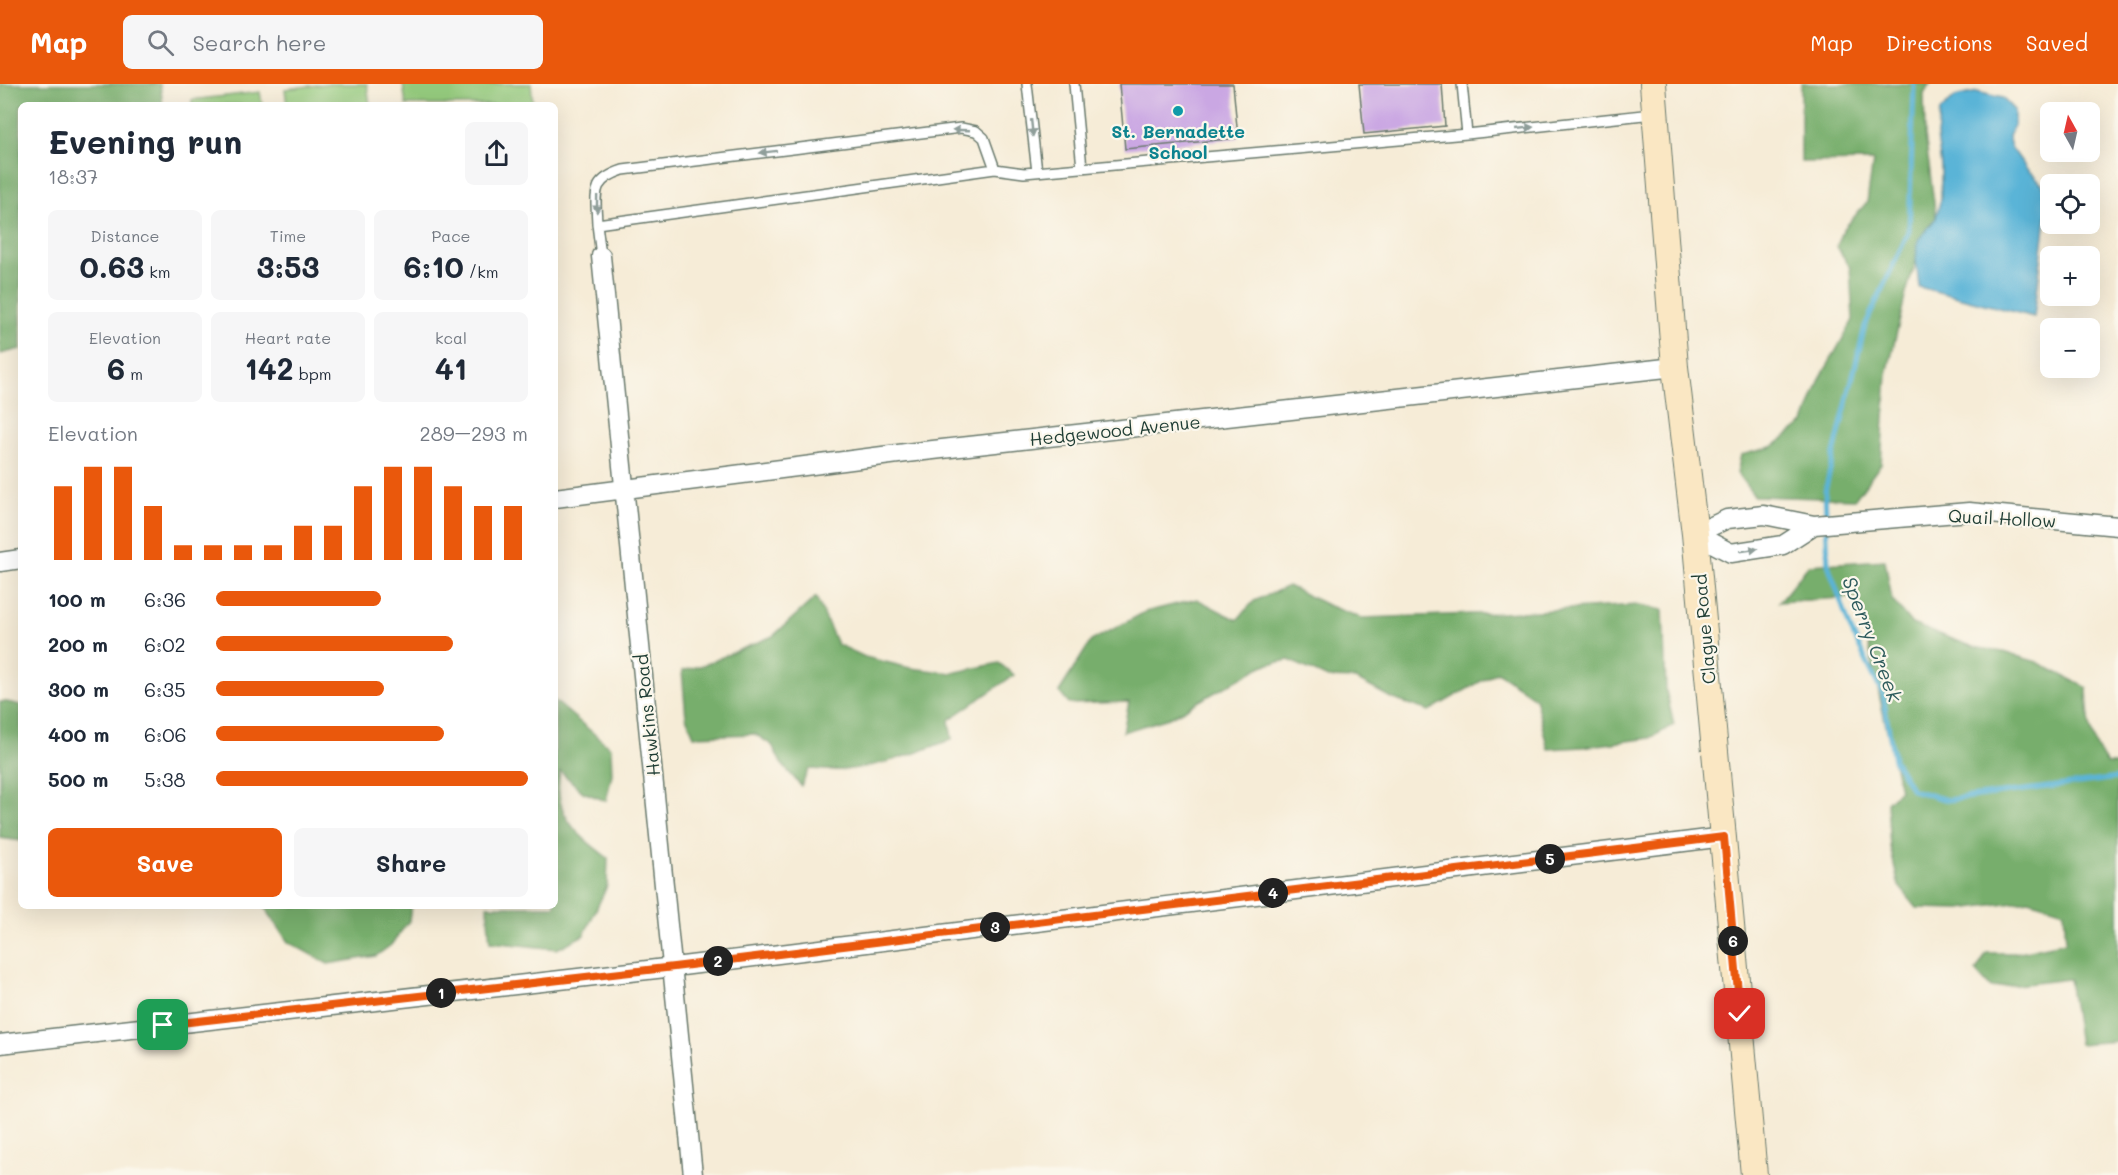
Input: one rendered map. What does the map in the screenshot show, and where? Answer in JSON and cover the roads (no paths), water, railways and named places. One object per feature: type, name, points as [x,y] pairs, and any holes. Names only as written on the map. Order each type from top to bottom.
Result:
[{"type":"main road","name":"Clague Road","points":[[1653,84],[1675,367],[1695,534],[1755,1175]]},
{"type":"street","name":"Hawkins Road","points":[[601,256],[674,967],[693,1175]]},
{"type":"street","name":"Hedgewood Avenue","points":[[558,498],[906,453],[1675,367]]},
{"type":"street","name":"Quail Hollow","points":[[1695,534],[1727,519],[1764,515],[1814,525],[1969,512],[2118,526]]},
{"type":"street","name":"Quail Hollow","points":[[1695,534],[1731,552],[1783,544],[1814,525]]},
{"type":"street","points":[[0,562],[18,560]]},
{"type":"street","points":[[0,1044],[674,967],[1724,837]]},
{"type":"lane","points":[[1028,84],[1037,172]]},
{"type":"lane","points":[[1074,84],[1082,168]]},
{"type":"lane","points":[[1462,84],[1467,134]]},
{"type":"lane","points":[[597,224],[995,169],[1024,173],[1037,172],[1467,134],[1656,114]]},
{"type":"lane","points":[[601,256],[597,224],[598,185],[606,176],[623,170],[961,128],[976,131],[984,138],[995,169]]},
{"type":"water","points":[[1977,92],[2002,98],[2014,110],[2014,125],[2008,136],[2011,147],[2026,168],[2040,182],[2040,234],[2044,234],[2043,246],[2040,246],[2040,268],[2034,317],[1919,287],[1916,259],[1918,240],[1936,218],[1941,198],[1941,166],[1937,135],[1940,111],[1955,97]]},
{"type":"waterway","name":"Sperry Creek","points":[[1914,84],[1909,231],[1865,326],[1825,491],[1828,564],[1850,628],[1883,695],[1894,760],[1912,790],[1947,800],[2118,778]]},
{"type":"place","name":"St. Bernadette School","points":[[1178,111]]}]
